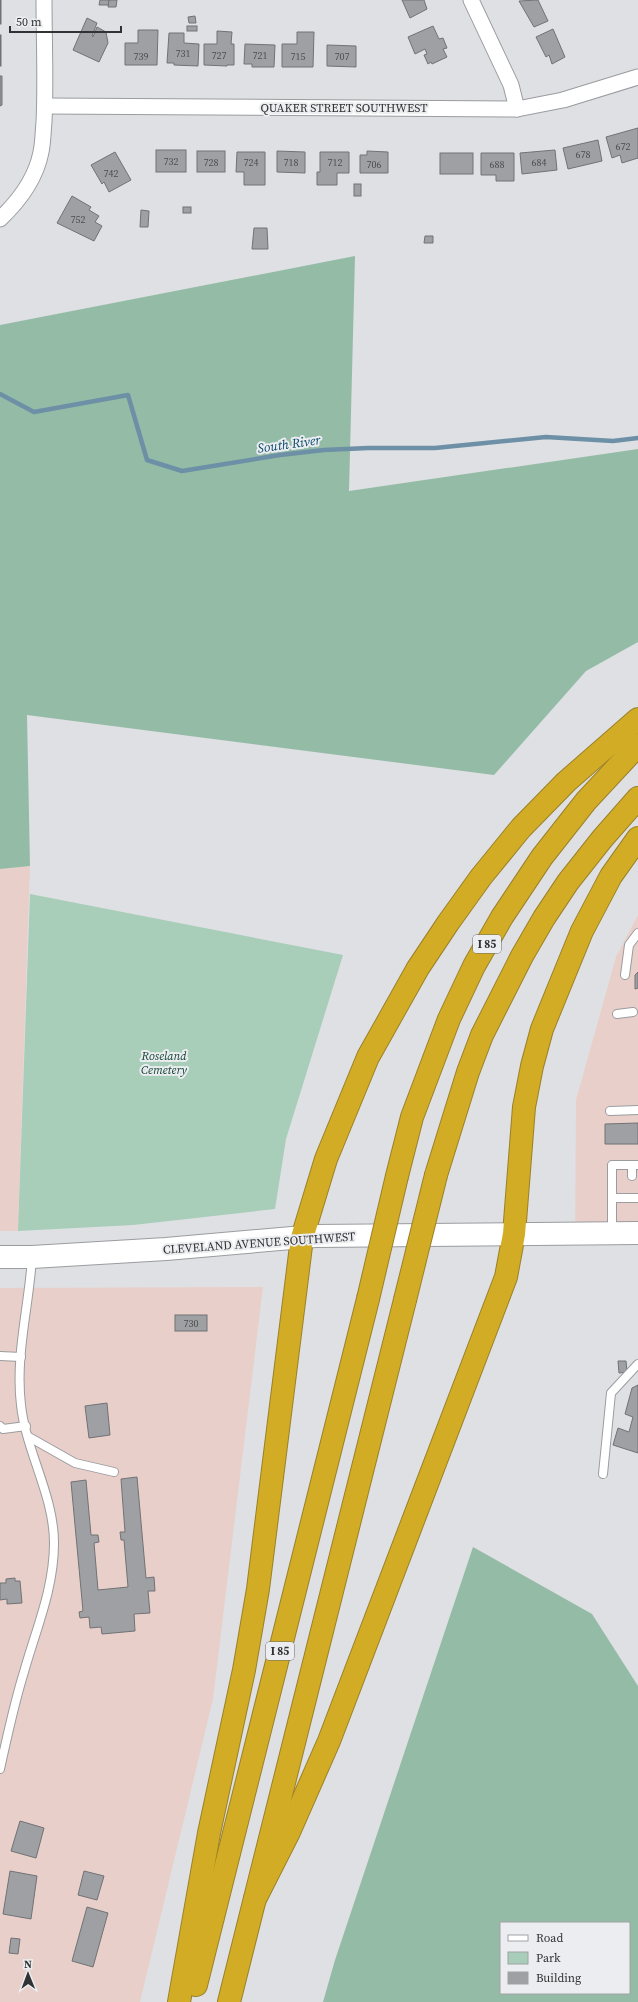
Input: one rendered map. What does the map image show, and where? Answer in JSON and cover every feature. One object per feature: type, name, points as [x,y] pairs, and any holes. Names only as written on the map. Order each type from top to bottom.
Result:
[{"type":"highway","points":[[179,2002],[209,1833],[244,1670],[258,1589],[302,1238],[326,1159],[368,1057],[427,955],[481,877],[521,828],[566,782],[638,719]]},
{"type":"highway","name":"I 85","points":[[191,2002],[368,1299],[412,1117],[449,1020],[474,966],[502,916],[542,857],[586,800],[638,745]]},
{"type":"highway","points":[[229,2002],[436,1175],[462,1092],[482,1035],[522,956],[544,918],[568,882],[602,839],[638,798]]},
{"type":"highway","points":[[255,1899],[289,1832],[337,1720],[506,1277],[514,1234],[524,1107],[532,1066],[542,1029],[582,931],[611,876],[638,838]]},
{"type":"main road","name":"CLEVELAND AVENUE SOUTHWEST","points":[[0,1257],[32,1257],[166,1249],[302,1238],[638,1233]]},
{"type":"street","points":[[0,219],[11,209],[24,192],[35,173],[42,152],[45,106],[44,0]]},
{"type":"street","points":[[471,0],[511,85],[517,109]]},
{"type":"street","name":"QUAKER STREET SOUTHWEST","points":[[45,106],[517,109],[563,100],[638,77]]},
{"type":"lane","points":[[625,975],[629,945],[638,933]]},
{"type":"lane","points":[[617,1014],[633,1012]]},
{"type":"lane","points":[[610,1111],[638,1110]]},
{"type":"lane","points":[[612,1233],[612,1165],[635,1165],[632,1176]]},
{"type":"lane","points":[[612,1198],[634,1196]]},
{"type":"lane","points":[[0,1769],[19,1690],[50,1587],[54,1542],[48,1499],[21,1406],[21,1357],[30,1290],[32,1257]]},
{"type":"lane","points":[[0,1356],[21,1357]]},
{"type":"lane","points":[[603,1474],[611,1393],[638,1364]]},
{"type":"lane","points":[[1,1430],[26,1426]]},
{"type":"lane","points":[[29,1437],[75,1463],[114,1472]]},
{"type":"shaded area","points":[[30,866],[18,1231],[0,1231],[0,869]]},
{"type":"shaded area","points":[[638,915],[638,1241],[575,1244],[576,1100],[616,957]]},
{"type":"shaded area","points":[[263,1287],[213,1699],[140,2002],[0,2002],[0,1288]]},
{"type":"green space","points":[[355,256],[349,491],[638,449],[638,642],[586,671],[494,775],[27,715],[30,866],[0,869],[0,325]]},
{"type":"green space","name":"Roseland Cemetery","points":[[30,894],[343,955],[286,1139],[275,1209],[133,1225],[18,1231]]},
{"type":"green space","points":[[473,1547],[592,1614],[638,1686],[638,2002],[323,2002],[335,1960]]},
{"type":"building","points":[[1,0],[1,24],[0,24]]},
{"type":"building","points":[[100,0],[109,0],[109,5],[99,5]]},
{"type":"building","points":[[109,0],[117,0],[116,7],[108,7]]},
{"type":"building","points":[[402,0],[424,0],[427,9],[410,18]]},
{"type":"building","points":[[538,0],[548,21],[534,27],[519,1]]},
{"type":"building","points":[[195,16],[196,23],[189,23],[188,17]]},
{"type":"building","points":[[87,18],[97,23],[92,36],[93,37],[97,27],[106,32],[108,43],[99,62],[73,50]]},
{"type":"building","points":[[187,26],[197,26],[197,31],[187,31]]},
{"type":"building","points":[[433,26],[439,39],[443,38],[447,48],[443,49],[447,57],[432,64],[431,62],[428,64],[424,55],[427,54],[425,49],[415,54],[408,37]]},
{"type":"building","points":[[553,29],[565,57],[552,64],[549,55],[546,57],[536,37]]},
{"type":"building","points":[[138,30],[158,30],[157,65],[125,65],[125,43],[138,43]]},
{"type":"building","points":[[217,31],[232,32],[231,44],[234,44],[234,65],[204,65],[204,44],[217,44]]},
{"type":"building","points":[[297,32],[314,32],[313,67],[282,67],[282,44],[297,44]]},
{"type":"building","points":[[169,33],[184,33],[184,43],[199,44],[198,66],[174,65],[174,63],[167,63]]},
{"type":"building","points":[[1,35],[1,66],[0,66]]},
{"type":"building","points":[[245,44],[275,45],[274,67],[252,67],[252,64],[244,64]]},
{"type":"building","points":[[327,45],[356,46],[356,67],[327,66]]},
{"type":"building","points":[[0,76],[2,76],[2,105],[0,106]]},
{"type":"building","points":[[638,128],[638,158],[622,163],[620,155],[612,158],[606,137]]},
{"type":"building","points":[[598,140],[602,161],[568,169],[563,148]]},
{"type":"building","points":[[156,150],[186,150],[186,172],[156,172]]},
{"type":"building","points":[[555,150],[557,170],[522,174],[520,153]]},
{"type":"building","points":[[197,151],[225,151],[225,172],[197,172]]},
{"type":"building","points":[[277,151],[305,152],[305,173],[277,172]]},
{"type":"building","points":[[367,151],[388,152],[388,173],[360,173],[360,155],[367,155]]},
{"type":"building","points":[[115,152],[131,180],[109,192],[104,182],[102,184],[91,165]]},
{"type":"building","points":[[237,152],[265,152],[265,185],[244,185],[244,172],[236,172]]},
{"type":"building","points":[[320,152],[349,152],[349,173],[337,173],[337,185],[317,185],[317,172],[320,172]]},
{"type":"building","points":[[440,153],[473,153],[473,174],[440,174]]},
{"type":"building","points":[[481,153],[514,153],[514,181],[496,181],[496,175],[481,175]]},
{"type":"building","points":[[354,184],[361,184],[361,196],[354,196]]},
{"type":"building","points":[[72,196],[91,207],[89,210],[99,216],[95,222],[102,226],[94,241],[57,223]]},
{"type":"building","points":[[183,207],[191,207],[191,213],[183,213]]},
{"type":"building","points":[[141,210],[149,211],[148,227],[140,227]]},
{"type":"building","points":[[254,228],[267,228],[268,249],[252,249]]},
{"type":"building","points":[[425,236],[433,236],[433,243],[424,243]]},
{"type":"building","points":[[638,972],[638,988],[635,989],[635,975]]},
{"type":"building","points":[[638,1123],[638,1144],[605,1144],[605,1124]]},
{"type":"building","points":[[175,1315],[207,1315],[207,1331],[175,1331]]},
{"type":"building","points":[[618,1361],[626,1361],[627,1372],[619,1373]]},
{"type":"building","points":[[638,1385],[638,1453],[613,1445],[618,1428],[629,1432],[633,1417],[625,1414],[632,1388]]},
{"type":"building","points":[[107,1403],[110,1435],[89,1438],[85,1406]]},
{"type":"building","points":[[137,1477],[146,1578],[154,1577],[155,1591],[148,1591],[150,1613],[134,1614],[135,1631],[102,1634],[101,1627],[90,1628],[89,1617],[80,1618],[79,1612],[83,1611],[71,1482],[86,1480],[91,1535],[98,1535],[99,1542],[94,1543],[98,1590],[128,1587],[124,1540],[121,1540],[120,1532],[125,1532],[121,1479]]},
{"type":"building","points":[[15,1578],[15,1581],[20,1581],[22,1603],[7,1604],[7,1599],[0,1600],[0,1583],[6,1583],[6,1579]]},
{"type":"building","points":[[20,1821],[44,1828],[36,1858],[11,1851]]},
{"type":"building","points":[[10,1871],[37,1876],[31,1919],[3,1914]]},
{"type":"building","points":[[84,1871],[104,1876],[97,1900],[78,1895]]},
{"type":"building","points":[[87,1907],[108,1913],[93,1967],[72,1961]]},
{"type":"building","points":[[11,1938],[20,1939],[18,1954],[9,1953]]},
{"type":"waterway","name":"South River","points":[[0,394],[34,412],[128,395],[147,460],[182,471],[280,455],[324,450],[368,448],[435,448],[546,437],[613,441],[638,438]]}]
